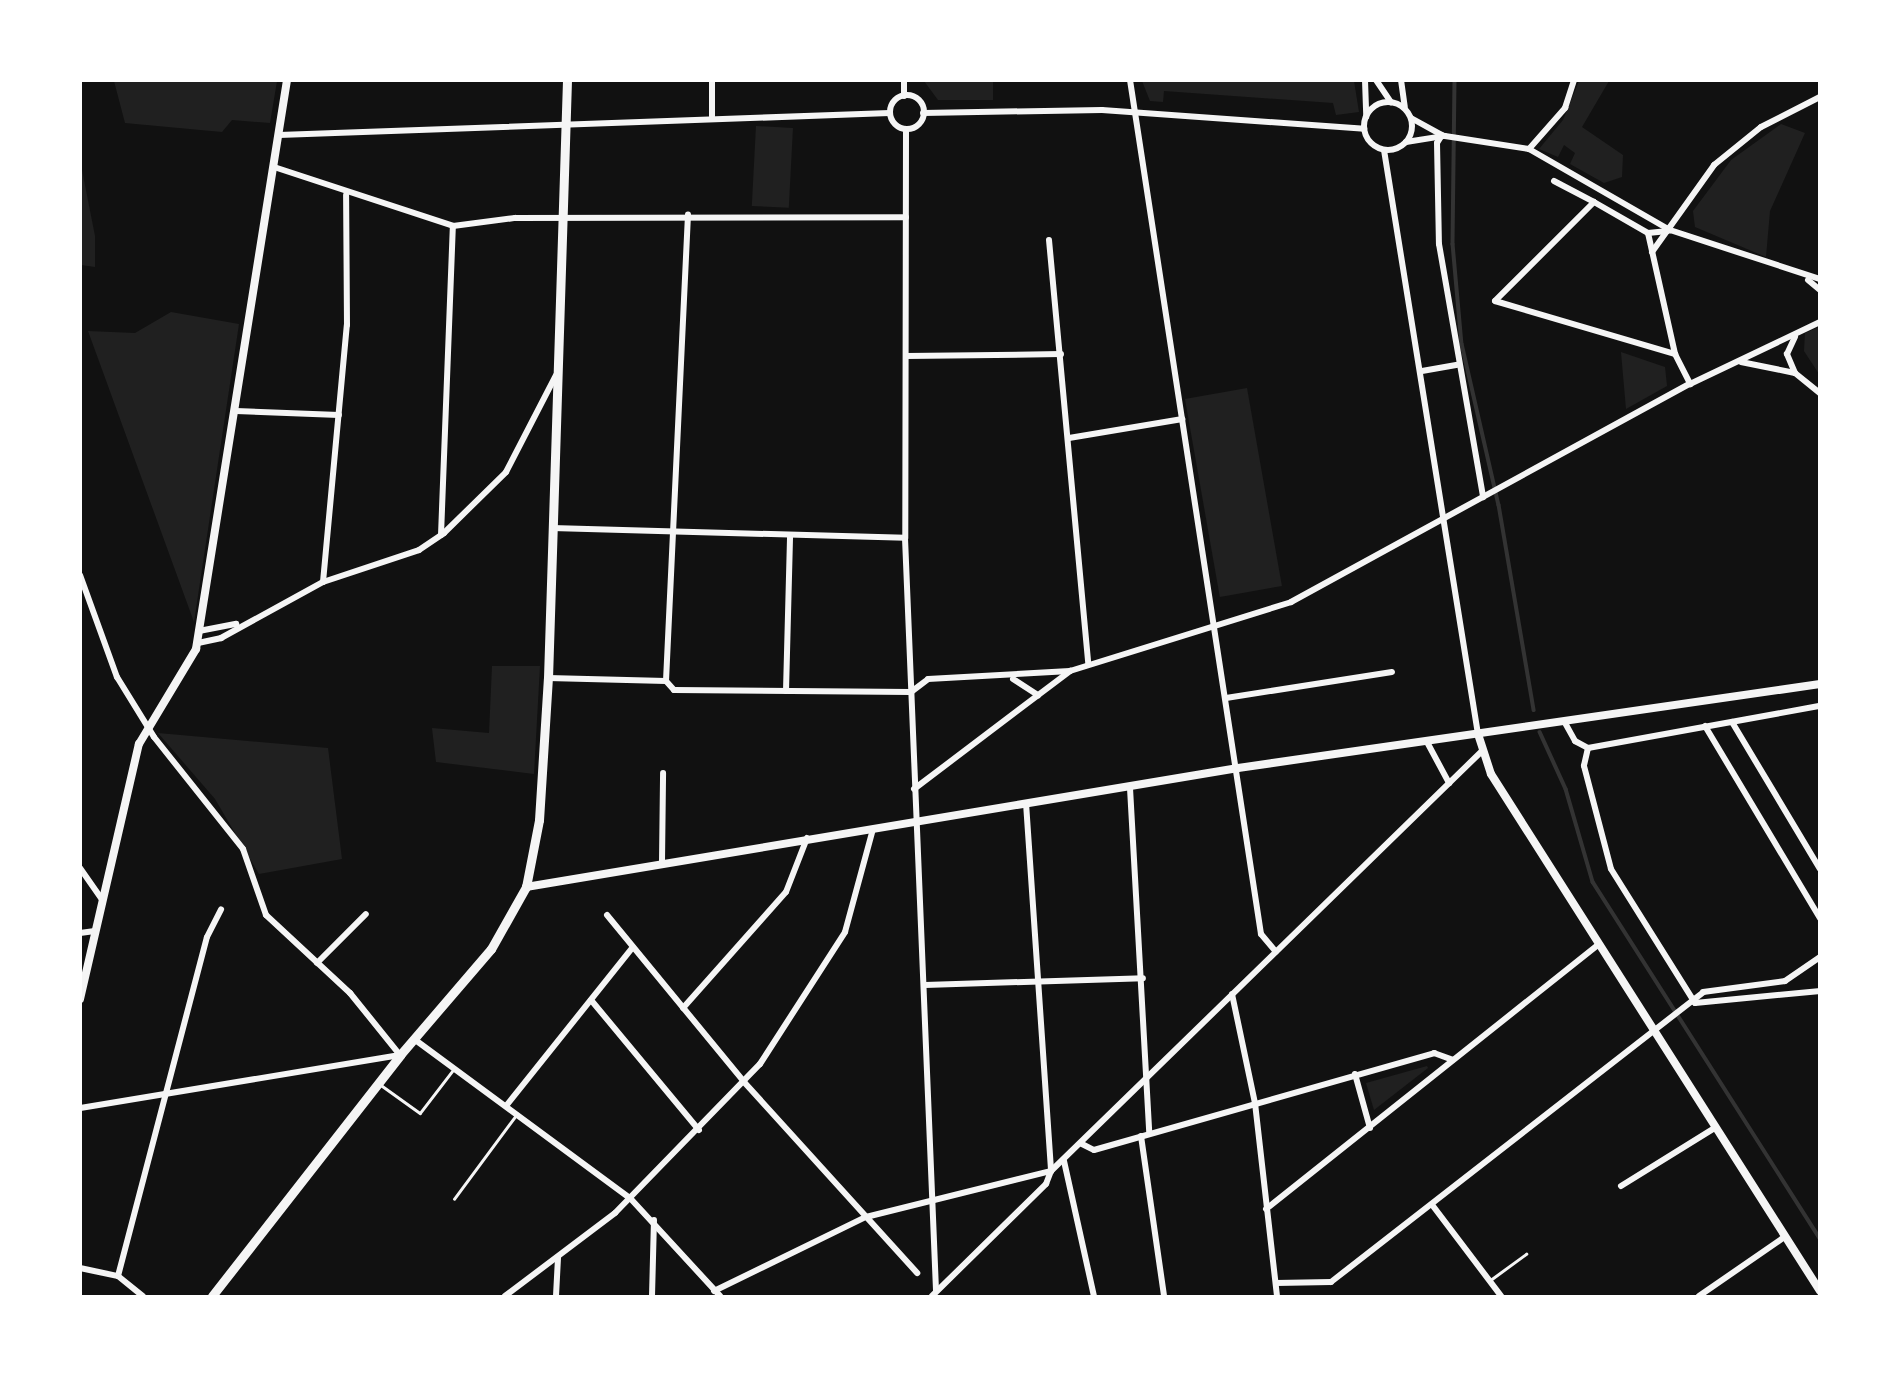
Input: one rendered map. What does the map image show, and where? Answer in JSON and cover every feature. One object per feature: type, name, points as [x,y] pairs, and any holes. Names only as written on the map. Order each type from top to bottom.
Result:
[{"type":"main road","points":[[214,1296],[400,1055],[491,949],[526,887],[539,820],[548,678],[567,80]]},
{"type":"street","points":[[80,999],[139,744],[198,643],[287,80]]},
{"type":"street","points":[[712,80],[712,116]]},
{"type":"street","points":[[890,113],[904,96],[904,80]]},
{"type":"street","points":[[1130,80],[1213,626],[1238,768],[1261,933],[1276,952]]},
{"type":"street","points":[[1364,129],[1365,80]]},
{"type":"street","points":[[1376,80],[1391,102],[1406,109]]},
{"type":"street","points":[[1401,80],[1406,109],[1411,118],[1444,136]]},
{"type":"street","points":[[1529,149],[1565,108],[1574,80]]},
{"type":"street","points":[[904,96],[915,98],[923,113]]},
{"type":"street","points":[[1652,252],[1714,165],[1761,127],[1819,97]]},
{"type":"street","points":[[1366,117],[1376,106],[1391,102]]},
{"type":"street","points":[[923,113],[1135,111],[1364,129],[1384,150],[1447,516],[1481,752],[1597,946],[1819,1291]]},
{"type":"street","points":[[279,135],[565,121],[890,113],[906,129],[905,538],[914,789],[936,1198],[934,1293]]},
{"type":"street","points":[[906,129],[918,124],[923,113]]},
{"type":"street","points":[[1406,142],[1411,118]]},
{"type":"street","points":[[1444,136],[1437,143],[1439,244],[1457,365],[1485,496]]},
{"type":"street","points":[[1384,150],[1406,142],[1444,136],[1466,137],[1529,149],[1670,230],[1808,280],[1819,290]]},
{"type":"street","points":[[274,167],[346,195],[453,226],[561,217],[906,217]]},
{"type":"street","points":[[1554,181],[1648,233],[1670,230]]},
{"type":"street","points":[[323,582],[340,415],[346,195]]},
{"type":"street","points":[[1594,202],[1495,301],[1675,354]]},
{"type":"street","points":[[688,215],[671,530],[666,681],[674,690],[911,692],[928,679],[1011,679],[1070,671]]},
{"type":"street","points":[[441,535],[453,226]]},
{"type":"street","points":[[1648,233],[1675,354],[1690,384]]},
{"type":"street","points":[[1049,240],[1088,663]]},
{"type":"street","points":[[1808,280],[1819,279]]},
{"type":"street","points":[[914,789],[1070,671],[1088,663],[1290,602],[1690,384],[1797,335],[1819,322]]},
{"type":"street","points":[[1797,335],[1787,354],[1795,373],[1819,393]]},
{"type":"street","points":[[906,356],[1061,354]]},
{"type":"street","points":[[1739,362],[1795,373]]},
{"type":"street","points":[[1422,371],[1457,365]]},
{"type":"street","points":[[198,643],[221,638],[238,624],[323,582],[419,550],[441,535],[506,472],[556,375]]},
{"type":"street","points":[[236,411],[340,415]]},
{"type":"street","points":[[1069,438],[1182,419]]},
{"type":"street","points":[[552,528],[905,538]]},
{"type":"street","points":[[786,691],[790,536]]},
{"type":"street","points":[[80,575],[117,677],[154,737],[243,849],[266,915],[317,963],[400,1055]]},
{"type":"street","points":[[200,631],[238,624]]},
{"type":"street","points":[[1226,698],[1392,672]]},
{"type":"street","points":[[548,678],[666,681]]},
{"type":"street","points":[[1011,679],[1038,695]]},
{"type":"street","points":[[526,887],[662,861],[873,830],[1238,768],[1819,684]]},
{"type":"street","points":[[1564,721],[1575,741],[1588,748],[1819,706]]},
{"type":"street","points":[[1732,722],[1819,869]]},
{"type":"street","points":[[1705,726],[1819,918]]},
{"type":"street","points":[[1427,742],[1449,783]]},
{"type":"street","points":[[1588,748],[1584,766],[1611,869],[1695,1003]]},
{"type":"street","points":[[714,1291],[866,1217],[1051,1171],[1146,1083],[1232,994],[1481,752]]},
{"type":"street","points":[[662,861],[663,773]]},
{"type":"street","points":[[1130,788],[1143,978],[1149,1133]]},
{"type":"street","points":[[934,1293],[1045,1184],[1051,1171],[1035,982],[1026,803]]},
{"type":"street","points":[[508,1295],[631,1198],[744,1082],[845,932],[873,830]]},
{"type":"street","points":[[683,1008],[786,892],[807,838]]},
{"type":"street","points":[[80,868],[102,900]]},
{"type":"street","points":[[118,1276],[169,1097],[207,937],[221,909]]},
{"type":"street","points":[[317,963],[366,914]]},
{"type":"street","points":[[607,915],[744,1082],[917,1273]]},
{"type":"street","points":[[80,933],[95,932]]},
{"type":"street","points":[[1266,1209],[1597,946]]},
{"type":"street","points":[[506,1106],[633,947]]},
{"type":"street","points":[[1276,1283],[1331,1282],[1433,1206],[1651,1031],[1695,1003],[1703,992],[1785,981],[1819,957]]},
{"type":"street","points":[[925,985],[1143,978]]},
{"type":"street","points":[[1695,1003],[1819,991]]},
{"type":"street","points":[[1232,994],[1255,1103],[1278,1297]]},
{"type":"street","points":[[591,1000],[699,1130]]},
{"type":"street","points":[[414,1039],[631,1198],[720,1297]]},
{"type":"street","points":[[1082,1144],[1094,1150],[1434,1053],[1453,1060]]},
{"type":"street","points":[[80,1108],[169,1097],[400,1055]]},
{"type":"street","points":[[1355,1074],[1370,1128]]},
{"type":"street","points":[[1621,1186],[1713,1129]]},
{"type":"street","points":[[1141,1136],[1164,1297]]},
{"type":"street","points":[[1064,1161],[1094,1297]]},
{"type":"street","points":[[1433,1206],[1501,1297]]},
{"type":"street","points":[[652,1297],[653,1220]]},
{"type":"street","points":[[1699,1297],[1783,1238]]},
{"type":"street","points":[[556,1297],[558,1257]]},
{"type":"street","points":[[80,1268],[118,1276],[143,1297]]},
{"type":"lane","points":[[379,1083],[420,1113],[453,1069]]},
{"type":"lane","points":[[453,1199],[517,1114]]},
{"type":"lane","points":[[1489,1281],[1526,1254]]},
{"type":"shaded area","points":[[114,80],[277,81],[270,123],[232,120],[222,132],[125,123]]},
{"type":"shaded area","points":[[924,81],[993,81],[993,100],[938,100]]},
{"type":"shaded area","points":[[1142,81],[1354,81],[1359,112],[1336,115],[1333,103],[1164,91],[1163,102],[1150,101]]},
{"type":"shaded area","points":[[1579,81],[1609,81],[1582,127],[1623,155],[1622,177],[1604,183],[1570,164],[1575,153],[1564,145],[1558,157],[1539,149],[1563,120]]},
{"type":"shaded area","points":[[1781,124],[1805,133],[1770,211],[1766,257],[1695,227],[1693,211],[1731,160]]},
{"type":"shaded area","points":[[756,126],[793,128],[789,208],[752,206]]},
{"type":"shaded area","points":[[81,165],[95,236],[95,267],[81,265]]},
{"type":"shaded area","points":[[171,312],[239,324],[194,622],[88,331],[135,333]]},
{"type":"shaded area","points":[[1819,327],[1819,374],[1804,351],[1805,333]]},
{"type":"shaded area","points":[[1621,352],[1665,367],[1667,386],[1626,409]]},
{"type":"shaded area","points":[[1247,388],[1282,586],[1220,597],[1185,399]]},
{"type":"shaded area","points":[[492,666],[540,666],[534,774],[436,762],[432,728],[489,733]]},
{"type":"shaded area","points":[[158,733],[328,748],[342,859],[259,874],[215,799]]},
{"type":"shaded area","points":[[1427,1066],[1428,1068],[1374,1110],[1366,1083]]},
{"type":"waterway","points":[[1455,80],[1453,244],[1462,344],[1499,505],[1534,710]]},
{"type":"waterway","points":[[1540,732],[1566,789],[1593,882],[1820,1239]]}]
